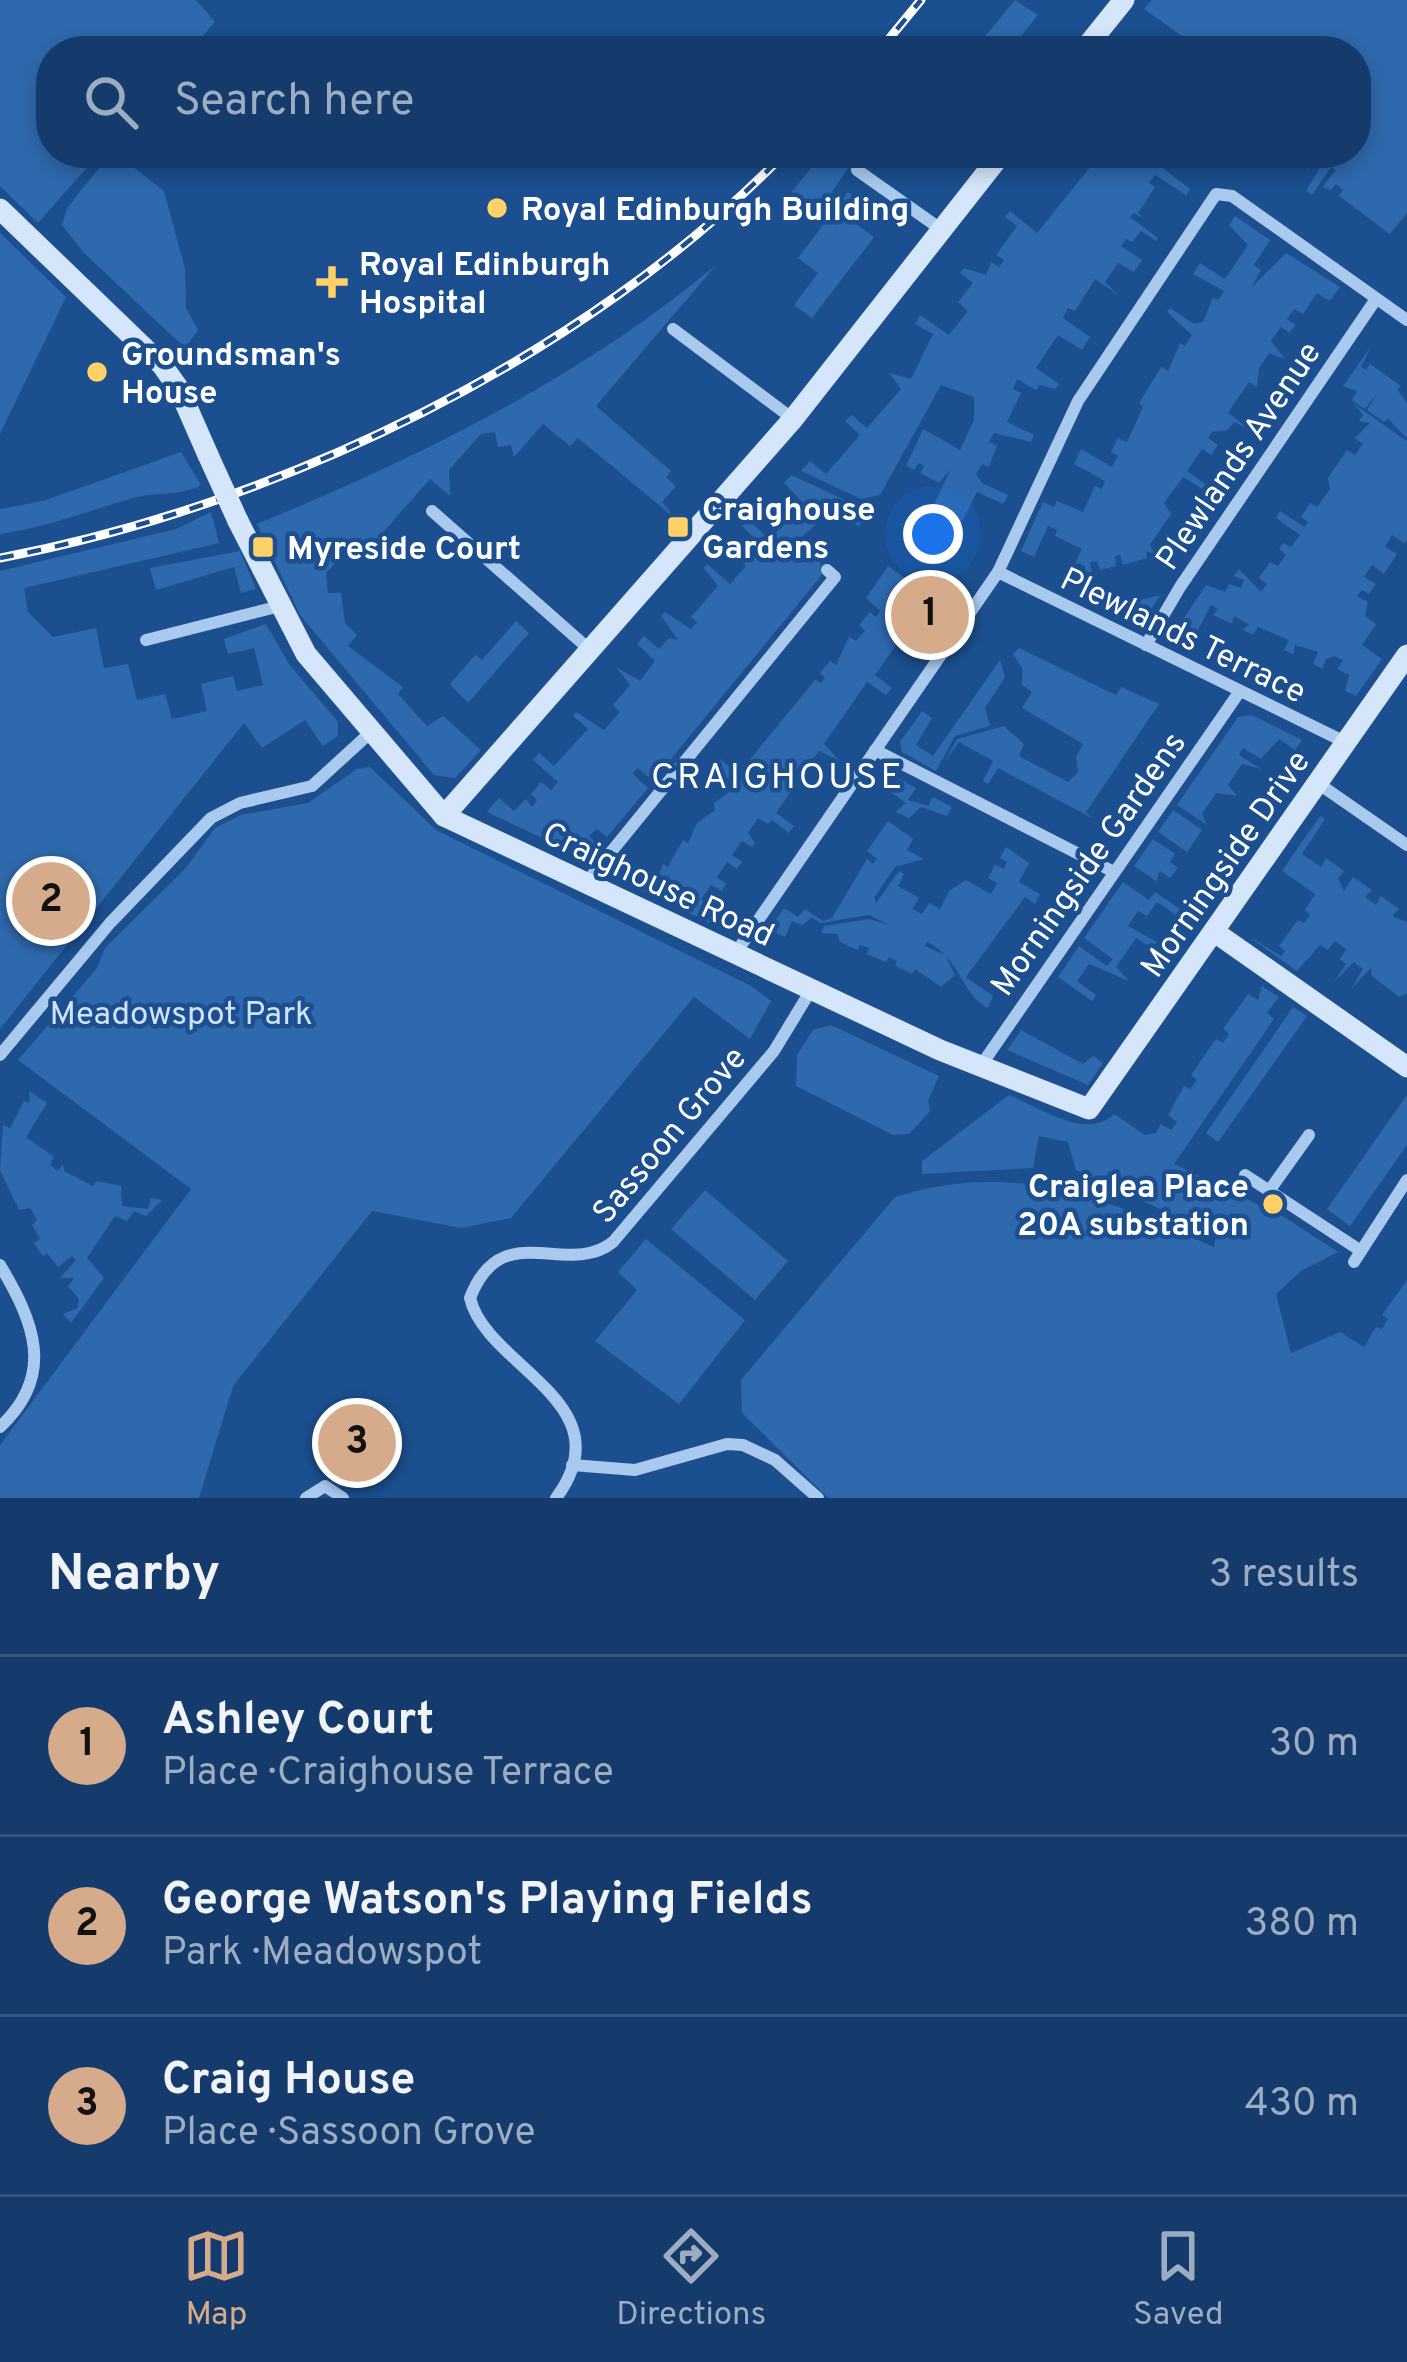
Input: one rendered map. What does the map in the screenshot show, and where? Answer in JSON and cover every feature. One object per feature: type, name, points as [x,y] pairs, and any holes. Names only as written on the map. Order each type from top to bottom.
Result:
[{"type":"street","points":[[1095,36],[1124,0]]},
{"type":"street","points":[[444,816],[793,419],[990,168]]},
{"type":"street","points":[[857,170],[942,230]]},
{"type":"street","points":[[735,954],[998,572],[1078,400],[1216,194],[1232,196],[1407,320]]},
{"type":"street","name":"Craighouse Road","points":[[0,209],[162,365],[179,389],[238,521],[310,659],[444,816],[980,1066],[1095,1107]]},
{"type":"street","name":"Plewlands Avenue","points":[[1146,645],[1180,586],[1376,298]]},
{"type":"street","points":[[673,329],[793,419]]},
{"type":"street","points":[[432,511],[590,650]]},
{"type":"street","points":[[585,884],[835,578],[827,570]]},
{"type":"street","name":"Plewlands Terrace","points":[[998,572],[1347,743]]},
{"type":"street","points":[[146,640],[280,606]]},
{"type":"street","name":"Morningside Drive","points":[[1095,1107],[1407,655]]},
{"type":"street","name":"Morningside Gardens","points":[[980,1066],[1240,691]]},
{"type":"street","points":[[0,1055],[110,923],[212,818],[240,802],[312,786],[370,733]]},
{"type":"street","points":[[875,750],[1114,872]]},
{"type":"street","points":[[1319,784],[1407,844]]},
{"type":"street","points":[[1216,933],[1407,1066]]},
{"type":"street","name":"Sassoon Grove","points":[[572,1465],[574,1446],[563,1407],[476,1316],[470,1298],[474,1286],[499,1260],[517,1252],[588,1256],[613,1242],[774,1051],[811,990]]},
{"type":"street","points":[[1269,1191],[1309,1135]]},
{"type":"street","points":[[1245,1175],[1357,1257],[1407,1180]]},
{"type":"street","points":[[0,1265],[32,1322],[38,1355],[24,1400],[0,1427]]},
{"type":"street","points":[[556,1498],[572,1465],[635,1470],[727,1444],[743,1445],[775,1460],[818,1498]]},
{"type":"street","points":[[306,1498],[326,1486],[343,1498]]},
{"type":"green space","points":[[0,0],[196,0],[215,22],[203,36],[36,36],[36,168],[87,168],[38,223],[0,186]]},
{"type":"green space","points":[[1015,0],[1038,15],[1021,36],[985,36]]},
{"type":"green space","points":[[1152,0],[1407,0],[1407,213],[1390,234],[1339,196],[1343,190],[1336,184],[1331,190],[1322,187],[1336,170],[1333,168],[1371,168],[1371,36],[1182,36],[1144,9]]},
{"type":"green space","points":[[99,168],[135,168],[164,191],[185,269],[186,308],[198,330],[185,348],[83,252],[62,225],[67,208]]},
{"type":"green space","points":[[811,168],[848,168],[820,210],[806,200],[800,208],[787,198]]},
{"type":"green space","points":[[1089,168],[1165,168],[1190,189],[1186,195],[1155,175],[1149,183],[1155,187],[1138,213],[1144,218],[1133,213],[1130,217],[1156,241],[1141,231],[1121,246],[1142,260],[1134,272],[1118,263],[1105,282],[1118,295],[1095,279],[1075,311],[1068,308],[1063,318],[1090,337],[1082,350],[1058,335],[1036,368],[1059,384],[1055,389],[1040,385],[1036,390],[1017,379],[1013,389],[1021,393],[1007,422],[1034,435],[1031,442],[994,433],[989,442],[997,446],[989,467],[982,464],[976,474],[982,483],[1008,495],[1003,504],[977,492],[956,533],[968,541],[927,520],[950,470],[939,483],[920,473],[924,466],[919,463],[914,470],[906,466],[923,429],[960,450],[974,420],[974,397],[941,385],[880,495],[861,499],[801,471],[810,461],[826,474],[860,435],[845,421],[852,415],[867,428],[901,389],[889,373],[911,379],[933,334],[915,324],[920,315],[949,335],[968,311],[958,302],[973,283],[960,273],[964,268],[986,275],[991,262],[999,267],[1004,260],[996,255],[1017,226],[1005,217],[1010,211],[1037,233]]},
{"type":"green space","points":[[1319,168],[1330,168],[1312,195],[1306,191]]},
{"type":"green space","points":[[848,192],[854,196],[841,213],[874,237],[812,318],[794,305],[818,273],[798,258]]},
{"type":"green space","points":[[1235,216],[1270,240],[1254,265],[1261,270],[1251,288],[1286,253],[1340,287],[1330,301],[1317,293],[1303,314],[1294,309],[1287,319],[1295,325],[1290,333],[1281,327],[1271,341],[1285,359],[1269,353],[1259,368],[1257,387],[1249,382],[1228,413],[1251,430],[1234,422],[1228,430],[1212,432],[1208,438],[1218,445],[1211,455],[1202,449],[1187,471],[1212,489],[1209,493],[1183,477],[1164,503],[1171,514],[1150,545],[1155,554],[1146,551],[1147,558],[1123,565],[1120,555],[1115,556],[1116,566],[1100,570],[1097,561],[1090,562],[1093,578],[1081,596],[1085,566],[1078,563],[1070,574],[1082,549],[1055,536],[1057,530],[1048,526],[1034,557],[1021,551],[1043,502],[1054,507],[1057,501],[1083,512],[1095,486],[1102,489],[1105,481],[1074,464],[1081,449],[1112,467],[1118,456],[1111,452],[1118,438],[1127,442],[1143,407],[1139,403],[1161,367],[1168,371],[1180,343],[1185,346],[1192,335],[1167,312],[1170,308],[1194,324],[1203,322],[1213,297],[1218,300],[1224,291],[1193,274],[1200,263],[1225,279],[1248,245],[1229,225]]},
{"type":"green space","points":[[0,233],[66,297],[0,434]]},
{"type":"green space","points":[[716,265],[596,406],[671,471],[666,477],[676,486],[662,502],[676,519],[578,438],[570,446],[543,424],[514,457],[511,445],[498,447],[495,432],[481,434],[449,470],[450,496],[430,479],[378,538],[354,542],[326,573],[328,593],[341,593],[345,623],[357,635],[348,646],[403,687],[398,694],[427,726],[443,716],[481,750],[455,778],[434,775],[300,615],[257,524],[497,412],[610,344]]},
{"type":"green space","points":[[1372,345],[1361,367],[1366,370],[1370,364],[1401,386],[1397,389],[1407,403],[1407,438],[1388,419],[1384,422],[1367,410],[1378,392],[1365,409],[1352,400],[1357,391],[1343,386]]},
{"type":"green space","points":[[1354,404],[1407,441],[1407,540],[1404,543],[1392,535],[1385,547],[1397,554],[1384,574],[1372,565],[1364,577],[1376,584],[1369,594],[1362,590],[1357,596],[1368,602],[1365,616],[1376,624],[1362,645],[1382,659],[1356,696],[1345,691],[1349,675],[1337,669],[1343,660],[1334,656],[1325,660],[1323,669],[1313,664],[1318,652],[1295,645],[1293,654],[1284,650],[1289,640],[1258,627],[1253,635],[1243,630],[1249,624],[1234,616],[1232,624],[1213,615],[1218,609],[1211,605],[1197,632],[1180,624],[1206,585],[1225,592],[1229,584],[1241,588],[1244,580],[1234,576],[1239,569],[1261,592],[1267,584],[1259,578],[1270,562],[1278,566],[1286,555],[1279,549],[1283,543],[1291,547],[1300,535],[1276,518],[1280,511],[1304,527],[1308,522],[1301,517],[1310,503],[1317,507],[1330,489],[1328,478],[1347,450],[1355,455],[1363,444],[1355,438],[1370,423],[1359,421],[1363,415]]},
{"type":"green space","points":[[181,452],[201,485],[0,534],[0,509],[43,501]]},
{"type":"green space","points":[[791,475],[871,512],[859,526],[832,510],[802,537],[820,556],[821,576],[653,781],[638,768],[632,773],[648,788],[607,837],[597,829],[589,836],[600,847],[589,860],[487,812],[499,798],[514,811],[526,799],[532,807],[537,800],[531,794],[541,782],[551,790],[558,782],[533,760],[539,753],[554,766],[588,729],[573,716],[576,712],[604,730],[620,712],[613,705],[630,685],[616,667],[640,681],[655,661],[637,644],[644,636],[659,649],[669,638],[678,640],[661,616],[665,612],[691,629],[697,622],[691,617],[718,586],[704,568],[707,564],[730,584],[746,566],[740,559],[756,540],[742,526],[748,519],[769,539],[804,504],[784,483]]},
{"type":"green space","points":[[211,512],[219,543],[24,588],[28,612],[53,637],[96,628],[104,668],[128,664],[137,700],[165,694],[172,719],[207,711],[201,684],[233,676],[237,691],[263,685],[254,648],[228,654],[224,639],[266,624],[289,664],[338,722],[338,736],[323,746],[305,720],[262,748],[244,723],[0,1029],[0,571],[176,529]]},
{"type":"green space","points":[[240,551],[256,589],[241,593],[234,567],[156,590],[150,568]]},
{"type":"green space","points":[[888,566],[918,587],[915,598],[925,604],[875,675],[892,688],[886,695],[867,682],[824,744],[840,761],[819,751],[776,813],[794,826],[789,833],[772,820],[768,824],[758,818],[748,833],[755,843],[752,847],[742,841],[732,855],[742,862],[737,869],[727,862],[717,877],[726,884],[722,891],[711,885],[701,899],[711,907],[704,915],[725,924],[722,929],[616,878],[622,866],[645,885],[654,884],[663,864],[668,867],[683,840],[688,843],[697,823],[732,790],[731,781],[713,767],[720,759],[738,774],[815,680],[821,683],[825,678],[820,673],[830,661],[836,665],[849,637],[856,641],[865,631],[859,625],[870,612],[876,617],[880,611],[866,598]]},
{"type":"green space","points":[[1161,595],[1140,624],[1106,609],[1106,608]]},
{"type":"green space","points":[[516,621],[529,633],[468,703],[450,684],[475,655],[482,660]]},
{"type":"green space","points":[[1019,648],[1116,695],[1121,687],[1159,704],[1086,812],[1092,818],[998,768],[988,784],[983,781],[993,761],[959,742],[945,761],[957,739],[1004,726],[1024,744],[1019,756],[1068,782],[1078,772],[1076,757],[1083,744],[1022,708],[1032,692],[1022,685],[1022,668],[1013,654]]},
{"type":"green space","points":[[1000,660],[1005,677],[985,708],[990,726],[955,736],[936,771],[902,752],[900,742],[922,711],[932,718],[916,745],[933,756]]},
{"type":"green space","points":[[1252,715],[1302,740],[1295,750],[1279,739],[1261,759],[1243,748],[1239,755],[1261,769],[1242,764],[1228,785],[1237,796],[1216,793],[1202,814],[1207,825],[1177,805],[1238,717]]},
{"type":"green space","name":"Meadowspot Park","points":[[370,767],[436,830],[751,986],[771,1001],[750,1039],[694,997],[511,1218],[461,1228],[372,1211],[233,1386],[199,1498],[0,1498],[0,1445],[191,1189],[18,1060],[97,968],[105,948],[185,869],[215,828],[241,815],[308,803],[357,769]]},
{"type":"green space","points":[[894,776],[916,788],[908,800],[928,806],[933,797],[952,807],[947,816],[921,807],[909,818],[895,812],[906,803],[885,788]]},
{"type":"green space","points":[[1173,810],[1202,830],[1187,852],[1158,832]]},
{"type":"green space","points":[[1320,816],[1325,819],[1302,854],[1321,867],[1326,858],[1344,871],[1338,878],[1344,891],[1353,877],[1372,890],[1365,897],[1376,905],[1381,896],[1399,909],[1392,916],[1407,922],[1407,993],[1399,997],[1372,976],[1371,968],[1351,989],[1363,969],[1354,962],[1333,983],[1346,964],[1340,959],[1346,949],[1335,941],[1328,950],[1320,945],[1297,971],[1248,936],[1281,956],[1285,951],[1279,946],[1298,920],[1304,923],[1310,915],[1305,910],[1315,894],[1282,871]]},
{"type":"green space","points":[[888,821],[913,839],[907,850],[924,859],[895,867],[874,898],[876,903],[899,871],[904,874],[898,886],[919,898],[912,909],[922,914],[929,903],[940,909],[949,891],[966,880],[991,894],[997,883],[988,878],[995,865],[1004,869],[1007,862],[1000,858],[1006,847],[1029,863],[1019,882],[1040,894],[1035,904],[1025,897],[966,977],[993,996],[988,1008],[972,995],[945,955],[955,975],[941,987],[915,969],[912,974],[895,966],[897,961],[889,957],[886,962],[867,954],[869,948],[860,945],[858,950],[840,942],[837,934],[821,933],[824,926],[869,919],[889,925],[869,915],[821,923],[812,918],[802,925],[792,921],[785,937],[769,930],[784,908],[798,917],[805,909],[823,921],[832,918],[867,859],[873,864],[877,859],[867,851]]},
{"type":"green space","points":[[1153,839],[1175,854],[1170,862],[1178,868],[1170,878],[1160,871],[1156,881],[1134,866]]},
{"type":"green space","points":[[1123,882],[1149,900],[1155,892],[1180,909],[1176,915],[1157,902],[1147,916],[1138,911],[1128,926],[1157,942],[1152,948],[1136,938],[1116,967],[1129,981],[1089,964],[1077,981],[1096,995],[1092,1001],[1058,977],[1079,946],[1107,966],[1113,959],[1084,938]]},
{"type":"green space","points":[[1262,986],[1279,997],[1267,1013],[1274,1019],[1174,1164],[1286,1218],[1338,1252],[1301,1271],[1276,1294],[1291,1353],[1340,1332],[1364,1347],[1376,1327],[1382,1329],[1388,1319],[1382,1315],[1407,1280],[1407,1498],[828,1498],[742,1413],[741,1380],[895,1197],[939,1186],[1020,1183],[1098,1200],[1214,1247],[1216,1235],[1076,1170],[1068,1142],[1039,1136],[1033,1168],[922,1174],[922,1161],[1009,1095],[1077,1123],[1103,1121],[1114,1114],[1145,1135],[1156,1133],[1161,1124],[1171,1130],[1177,1122],[1168,1115],[1184,1086],[1190,1089],[1197,1080],[1191,1075],[1216,1039],[1223,1043],[1229,1034],[1223,1029],[1248,994],[1258,1000]]},
{"type":"green space","points":[[1293,1007],[1307,1016],[1218,1142],[1206,1133]]},
{"type":"green space","points":[[831,1025],[939,1076],[928,1101],[930,1111],[909,1134],[893,1135],[796,1086],[797,1055],[813,1030]]},
{"type":"green space","points":[[1021,1030],[1083,1064],[1093,1056],[1103,1063],[1088,1085],[1007,1050]]},
{"type":"green space","points":[[29,1091],[47,1103],[26,1137],[54,1157],[50,1165],[58,1171],[63,1164],[64,1171],[93,1186],[97,1181],[121,1186],[122,1206],[148,1209],[151,1198],[162,1200],[146,1216],[134,1211],[127,1221],[115,1216],[87,1258],[104,1278],[71,1323],[63,1314],[78,1308],[79,1299],[68,1286],[74,1278],[60,1278],[76,1260],[72,1256],[58,1267],[47,1253],[43,1256],[34,1243],[40,1239],[32,1225],[37,1220],[30,1208],[19,1210],[0,1170],[3,1125],[10,1128],[24,1101],[30,1103]]},
{"type":"green space","points":[[1407,1095],[1407,1145],[1350,1226],[1327,1209]]},
{"type":"green space","points":[[705,1190],[788,1261],[755,1300],[671,1229]]},
{"type":"green space","points":[[646,1239],[745,1320],[679,1404],[595,1341],[637,1290],[618,1272]]},
{"type":"railway","points":[[891,36],[921,0]]},
{"type":"railway","points":[[0,558],[105,534],[212,501],[318,461],[422,412],[523,357],[618,295],[706,227],[769,168]]},
{"type":"place","name":"Royal Edinburgh Building","points":[[497,208]]},
{"type":"place","name":"Royal Edinburgh Hospital","points":[[332,282]]},
{"type":"place","name":"Groundsman's House","points":[[97,372]]},
{"type":"place","name":"Craighouse Gardens","points":[[678,527]]},
{"type":"place","name":"Myreside Court","points":[[263,547]]},
{"type":"place","name":"Ashley Court","points":[[930,615]]},
{"type":"place","name":"George Watson's Playing Fields","points":[[51,901]]},
{"type":"place","name":"Craiglea Place 20A substation","points":[[1273,1204]]},
{"type":"place","name":"Craig House","points":[[357,1443]]},
{"type":"district","name":"CRAIGHOUSE","points":[[778,775]]}]
